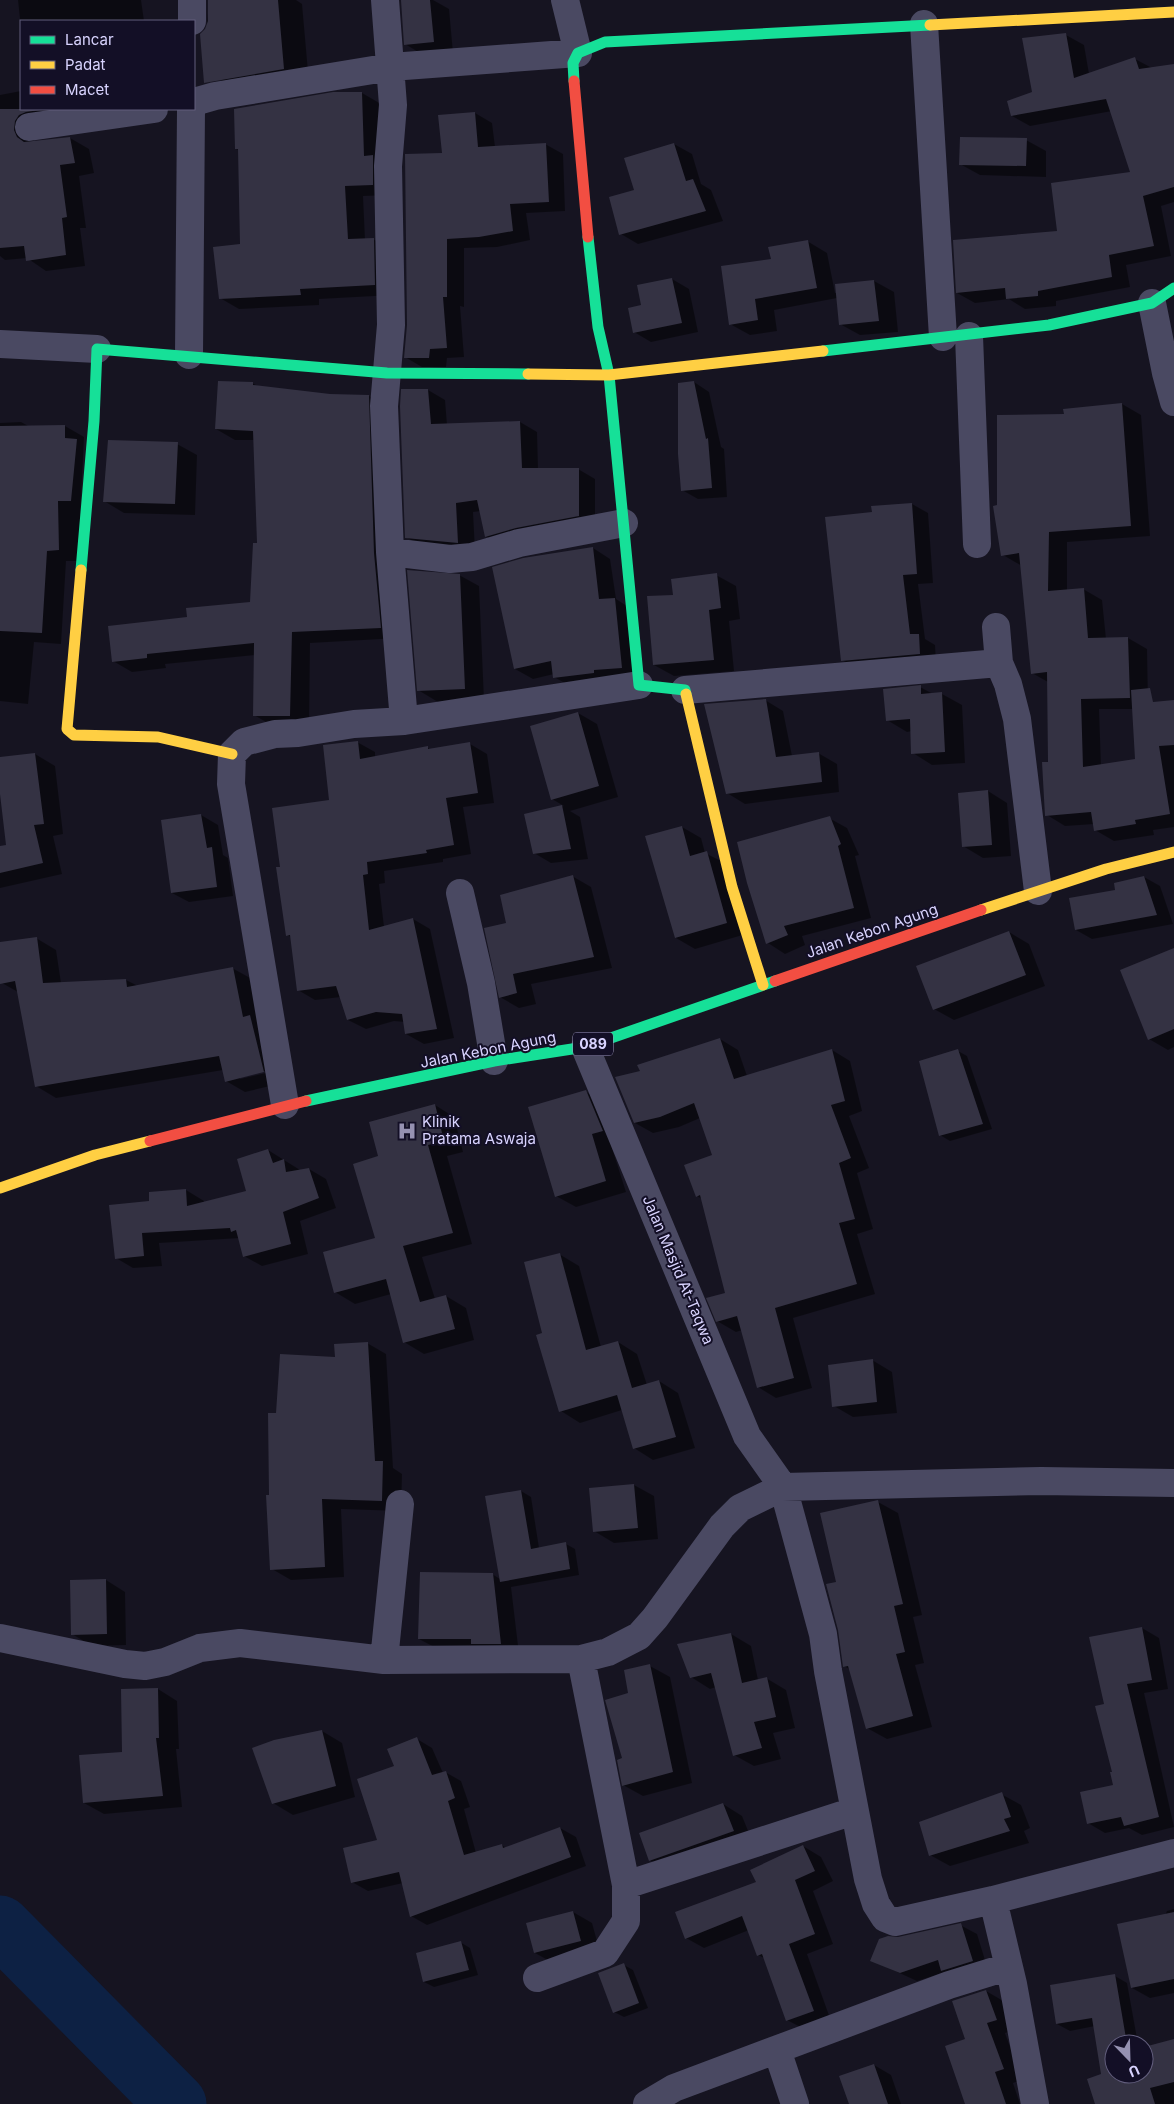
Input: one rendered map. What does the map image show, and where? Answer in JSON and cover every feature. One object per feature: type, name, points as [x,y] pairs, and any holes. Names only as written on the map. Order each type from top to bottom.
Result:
[{"type":"street","points":[[192,0],[192,20]]},
{"type":"street","points":[[385,0],[394,105],[388,166],[391,325],[384,406],[390,552],[404,721]]},
{"type":"street","points":[[565,0],[578,53],[573,63],[577,132],[598,327],[609,375],[639,685]]},
{"type":"street","points":[[195,102],[215,96],[391,67],[578,53],[605,42],[1174,12]]},
{"type":"street","points":[[924,24],[977,544]]},
{"type":"street","points":[[29,128],[147,110]]},
{"type":"street","points":[[189,354],[191,110]]},
{"type":"street","points":[[0,344],[189,354],[387,373],[609,375],[1049,325],[1152,304],[1174,288]]},
{"type":"street","points":[[1152,304],[1174,402]]},
{"type":"street","points":[[97,349],[94,421],[67,729],[74,735],[158,737],[232,754]]},
{"type":"street","points":[[390,552],[450,559],[472,557],[519,543],[624,523]]},
{"type":"street","points":[[996,627],[999,663],[1008,684],[1017,719],[1038,891]]},
{"type":"street","points":[[284,1105],[232,784],[232,754],[244,742],[275,734],[298,733],[354,724],[404,721],[639,685],[684,690],[999,663]]},
{"type":"street","points":[[684,690],[732,888],[763,985]]},
{"type":"street","name":"Jalan Kebon Agung","points":[[0,1188],[95,1154],[284,1105],[352,1093],[494,1061],[585,1046],[1038,891],[1106,869],[1174,852]]},
{"type":"street","points":[[460,893],[480,983],[494,1061]]},
{"type":"street","name":"Jalan Masjid At-Taqwa","points":[[585,1046],[747,1436],[783,1487],[823,1634],[854,1811],[868,1879],[876,1904],[889,1921],[895,1922],[993,1900]]},
{"type":"street","points":[[0,1638],[125,1664],[145,1666],[164,1662],[200,1648],[240,1643],[384,1660],[581,1659],[608,1652],[639,1636],[655,1618],[722,1526],[740,1508],[783,1487],[1041,1481],[1174,1483]]},
{"type":"street","points":[[384,1660],[400,1504]]},
{"type":"street","points":[[537,1978],[605,1953],[626,1921],[626,1886],[581,1659]]},
{"type":"street","points":[[626,1886],[854,1811]]},
{"type":"street","points":[[1035,2104],[1013,1984],[1007,1967],[993,1900],[1174,1853]]},
{"type":"street","points":[[647,2104],[674,2088],[949,1985],[1007,1967]]},
{"type":"street","points":[[776,2050],[795,2104]]},
{"type":"building","points":[[208,0],[278,0],[284,69],[204,83],[200,34],[205,29],[208,21]]},
{"type":"building","points":[[401,0],[430,0],[434,42],[404,45]]},
{"type":"building","points":[[1066,33],[1074,78],[1135,57],[1139,69],[1174,64],[1174,187],[1143,196],[1154,246],[1109,255],[1112,277],[1038,291],[1038,296],[1006,299],[1005,288],[956,293],[953,240],[1057,231],[1051,183],[1130,172],[1106,99],[1011,116],[1007,101],[1032,92],[1022,38]]},
{"type":"building","points":[[333,92],[362,92],[364,156],[373,155],[373,185],[345,186],[348,239],[374,238],[375,285],[300,289],[301,295],[219,299],[213,247],[240,244],[238,149],[235,149],[234,109]]},
{"type":"building","points":[[0,109],[39,110],[19,115],[15,121],[14,130],[17,137],[24,142],[70,137],[75,163],[60,165],[67,217],[62,218],[66,255],[26,261],[24,246],[0,248]]},
{"type":"building","points":[[475,112],[478,147],[546,143],[549,202],[510,204],[513,231],[479,237],[447,239],[447,297],[443,297],[447,348],[430,349],[429,358],[404,358],[407,325],[405,154],[442,153],[438,115]]},
{"type":"building","points":[[960,137],[1027,138],[1026,166],[959,165]]},
{"type":"building","points":[[674,143],[686,181],[693,179],[706,211],[619,235],[609,197],[634,190],[624,158]]},
{"type":"building","points":[[808,240],[817,288],[755,299],[758,320],[729,325],[721,266],[771,259],[768,247]]},
{"type":"building","points":[[672,278],[682,323],[633,333],[628,308],[641,305],[637,285]]},
{"type":"building","points":[[874,280],[879,321],[839,325],[835,284]]},
{"type":"building","points":[[218,381],[253,382],[253,385],[330,394],[369,395],[374,553],[381,628],[292,632],[290,716],[253,716],[254,643],[147,654],[147,658],[112,662],[108,626],[187,617],[186,608],[250,602],[253,543],[257,543],[253,431],[215,429]]},
{"type":"building","points":[[694,381],[706,439],[708,438],[712,488],[681,491],[678,454],[678,383]]},
{"type":"building","points":[[401,389],[428,389],[431,424],[520,421],[522,468],[579,468],[579,516],[516,528],[485,537],[477,500],[456,503],[458,543],[405,538]]},
{"type":"building","points":[[1122,403],[1131,526],[1049,532],[1048,591],[1084,588],[1088,638],[1128,637],[1130,698],[1081,699],[1083,767],[1135,759],[1131,690],[1150,688],[1153,702],[1174,700],[1174,745],[1159,746],[1170,814],[1135,820],[1136,824],[1094,831],[1091,812],[1045,816],[1042,762],[1048,762],[1047,672],[1031,674],[1019,553],[1001,556],[993,506],[997,505],[997,415],[1064,414],[1063,409]]},
{"type":"building","points":[[65,425],[65,438],[77,439],[71,501],[58,501],[59,550],[47,551],[42,633],[0,631],[0,426]]},
{"type":"building","points":[[108,440],[178,442],[175,504],[103,502]]},
{"type":"building","points":[[912,503],[917,574],[903,575],[910,634],[919,634],[920,654],[841,661],[825,517],[872,512],[871,506]]},
{"type":"building","points":[[593,547],[599,599],[615,598],[622,668],[594,670],[594,673],[553,678],[551,661],[514,669],[492,567],[523,558]]},
{"type":"building","points":[[407,570],[460,574],[465,689],[417,691]]},
{"type":"building","points":[[717,573],[721,608],[709,610],[714,660],[653,665],[647,596],[673,595],[671,579]]},
{"type":"building","points":[[921,685],[921,694],[942,692],[945,752],[911,754],[910,719],[886,721],[883,689]]},
{"type":"building","points":[[766,699],[776,757],[819,752],[822,782],[726,794],[704,704]]},
{"type":"building","points":[[578,712],[599,786],[551,800],[530,726]]},
{"type":"building","points":[[358,741],[360,759],[428,746],[428,749],[470,742],[478,793],[446,798],[454,845],[426,850],[427,853],[367,862],[368,874],[363,875],[369,930],[413,918],[437,1029],[405,1034],[402,1014],[376,1012],[347,1020],[336,986],[297,991],[290,935],[286,936],[276,867],[280,867],[272,808],[329,800],[323,745]]},
{"type":"building","points":[[35,753],[44,824],[34,825],[43,863],[0,873],[0,846],[6,845],[0,794],[0,757]]},
{"type":"building","points":[[988,790],[992,845],[962,847],[958,793]]},
{"type":"building","points":[[562,805],[571,849],[533,854],[524,814]]},
{"type":"building","points":[[201,814],[207,848],[212,847],[217,887],[171,893],[161,820]]},
{"type":"building","points":[[830,816],[841,844],[838,846],[854,908],[784,926],[788,935],[766,944],[747,883],[737,842]]},
{"type":"building","points":[[682,826],[690,856],[707,851],[727,923],[675,938],[645,836]]},
{"type":"building","points":[[573,875],[594,957],[513,974],[517,993],[499,998],[484,928],[506,923],[500,895]]},
{"type":"building","points":[[1144,876],[1157,915],[1075,930],[1069,898],[1115,890],[1114,883]]},
{"type":"building","points":[[1009,931],[1026,975],[933,1010],[916,966]]},
{"type":"building","points":[[37,937],[43,983],[126,979],[127,987],[233,967],[243,1017],[250,1015],[264,1072],[225,1082],[219,1056],[35,1087],[15,981],[0,984],[0,942]]},
{"type":"building","points":[[1174,948],[1174,1029],[1148,1040],[1120,970]]},
{"type":"building","points":[[720,1038],[734,1079],[832,1049],[845,1101],[831,1105],[851,1158],[839,1163],[855,1219],[839,1223],[857,1284],[775,1308],[794,1378],[757,1388],[737,1316],[716,1322],[706,1298],[725,1293],[700,1195],[696,1197],[684,1165],[712,1155],[694,1103],[660,1117],[634,1123],[615,1077],[640,1071],[637,1065]]},
{"type":"building","points":[[958,1049],[983,1124],[939,1136],[919,1061]]},
{"type":"building","points":[[586,1090],[603,1131],[592,1134],[606,1181],[555,1197],[528,1107]]},
{"type":"building","points":[[435,1104],[444,1141],[428,1145],[453,1233],[403,1246],[420,1302],[446,1295],[455,1329],[403,1343],[386,1279],[334,1293],[323,1252],[375,1238],[353,1164],[378,1156],[369,1122]]},
{"type":"building","points":[[268,1149],[273,1163],[284,1159],[286,1172],[309,1168],[319,1198],[283,1212],[291,1244],[243,1257],[236,1230],[231,1232],[230,1228],[142,1233],[144,1256],[115,1259],[109,1205],[149,1201],[149,1192],[186,1189],[187,1206],[246,1191],[237,1159]]},
{"type":"building","points":[[560,1253],[586,1350],[618,1341],[632,1388],[659,1380],[676,1437],[633,1449],[617,1395],[559,1412],[536,1335],[542,1333],[524,1262]]},
{"type":"building","points":[[368,1342],[375,1461],[383,1461],[382,1501],[322,1499],[325,1567],[270,1570],[266,1495],[269,1495],[268,1413],[276,1413],[280,1354],[335,1357],[334,1344]]},
{"type":"building","points":[[873,1359],[877,1402],[832,1407],[828,1365]]},
{"type":"building","points":[[634,1484],[638,1528],[593,1532],[589,1488]]},
{"type":"building","points":[[521,1490],[531,1549],[566,1542],[570,1569],[500,1582],[485,1496]]},
{"type":"building","points":[[878,1500],[903,1604],[894,1606],[905,1652],[896,1654],[913,1716],[866,1729],[848,1666],[843,1667],[838,1630],[826,1584],[836,1582],[820,1513]]},
{"type":"building","points":[[420,1572],[493,1573],[501,1644],[471,1644],[471,1639],[418,1639]]},
{"type":"building","points":[[106,1579],[107,1634],[71,1635],[70,1580]]},
{"type":"building","points":[[1142,1627],[1152,1680],[1127,1684],[1159,1817],[1124,1826],[1121,1817],[1087,1824],[1080,1792],[1113,1785],[1110,1772],[1112,1772],[1095,1706],[1104,1704],[1089,1637]]},
{"type":"building","points":[[731,1633],[742,1683],[767,1677],[776,1717],[754,1722],[762,1748],[733,1756],[711,1673],[690,1678],[677,1644]]},
{"type":"building","points":[[650,1664],[673,1772],[622,1786],[617,1760],[622,1758],[605,1700],[628,1693],[624,1670]]},
{"type":"building","points":[[158,1688],[159,1738],[156,1738],[163,1796],[83,1803],[79,1755],[122,1752],[121,1689]]},
{"type":"building","points":[[322,1730],[336,1786],[272,1804],[252,1748],[274,1740]]},
{"type":"building","points":[[417,1737],[432,1775],[446,1771],[455,1798],[448,1801],[464,1855],[502,1844],[503,1848],[560,1827],[571,1857],[410,1917],[399,1872],[351,1883],[343,1848],[377,1840],[357,1779],[394,1766],[387,1749]]},
{"type":"building","points":[[1002,1792],[1011,1817],[1004,1819],[1010,1831],[929,1856],[919,1822]]},
{"type":"building","points":[[723,1803],[734,1831],[649,1861],[639,1833]]},
{"type":"building","points":[[803,1845],[815,1871],[795,1880],[815,1934],[789,1944],[814,2011],[786,2021],[762,1954],[757,1956],[742,1916],[685,1939],[675,1912],[756,1882],[750,1870]]},
{"type":"building","points":[[573,1911],[581,1941],[534,1953],[526,1923]]},
{"type":"building","points":[[1174,1912],[1174,1979],[1131,1988],[1117,1924]]},
{"type":"building","points":[[961,1923],[973,1961],[941,1971],[938,1960],[900,1973],[870,1961],[879,1939],[888,1936],[898,1937]]},
{"type":"building","points":[[461,1941],[469,1970],[423,1982],[416,1953]]},
{"type":"building","points":[[624,1963],[639,2003],[613,2013],[598,1973]]},
{"type":"building","points":[[1115,1974],[1125,2034],[1104,2034],[1104,2084],[1154,2084],[1154,2044],[1174,2039],[1174,2082],[1150,2088],[1155,2104],[1095,2104],[1087,2079],[1101,2074],[1092,2018],[1056,2024],[1050,1985]]},
{"type":"building","points":[[986,1990],[997,2020],[987,2023],[1004,2069],[995,2072],[1006,2104],[965,2104],[945,2046],[965,2039],[952,2001]]},
{"type":"building","points":[[874,2064],[888,2104],[849,2104],[839,2076]]},
{"type":"waterway","points":[[0,1926],[176,2104]]},
{"type":"traffic: fast","points":[[574,81],[573,63],[578,53],[605,42],[930,25]]},
{"type":"traffic: fast","points":[[588,237],[598,327],[609,375],[639,685],[685,690],[686,694]]},
{"type":"traffic: fast","points":[[823,351],[1049,325],[1152,303],[1174,288]]},
{"type":"traffic: fast","points":[[81,570],[94,421],[97,349],[387,373],[528,374]]},
{"type":"traffic: fast","points":[[306,1101],[494,1061],[585,1047],[775,981]]},
{"type":"traffic: slow","points":[[930,25],[1174,12]]},
{"type":"traffic: slow","points":[[528,374],[609,375],[823,351]]},
{"type":"traffic: slow","points":[[81,570],[67,729],[74,735],[158,737],[232,754]]},
{"type":"traffic: slow","points":[[686,694],[732,887],[763,985]]},
{"type":"traffic: slow","points":[[981,910],[1106,869],[1174,852]]},
{"type":"traffic: slow","points":[[0,1188],[95,1155],[150,1141]]},
{"type":"traffic: jam","points":[[574,81],[588,237]]},
{"type":"traffic: jam","points":[[775,981],[981,910]]},
{"type":"traffic: jam","points":[[150,1141],[306,1101]]},
{"type":"place","name":"Klinik Pratama Aswaja","points":[[407,1131]]}]
